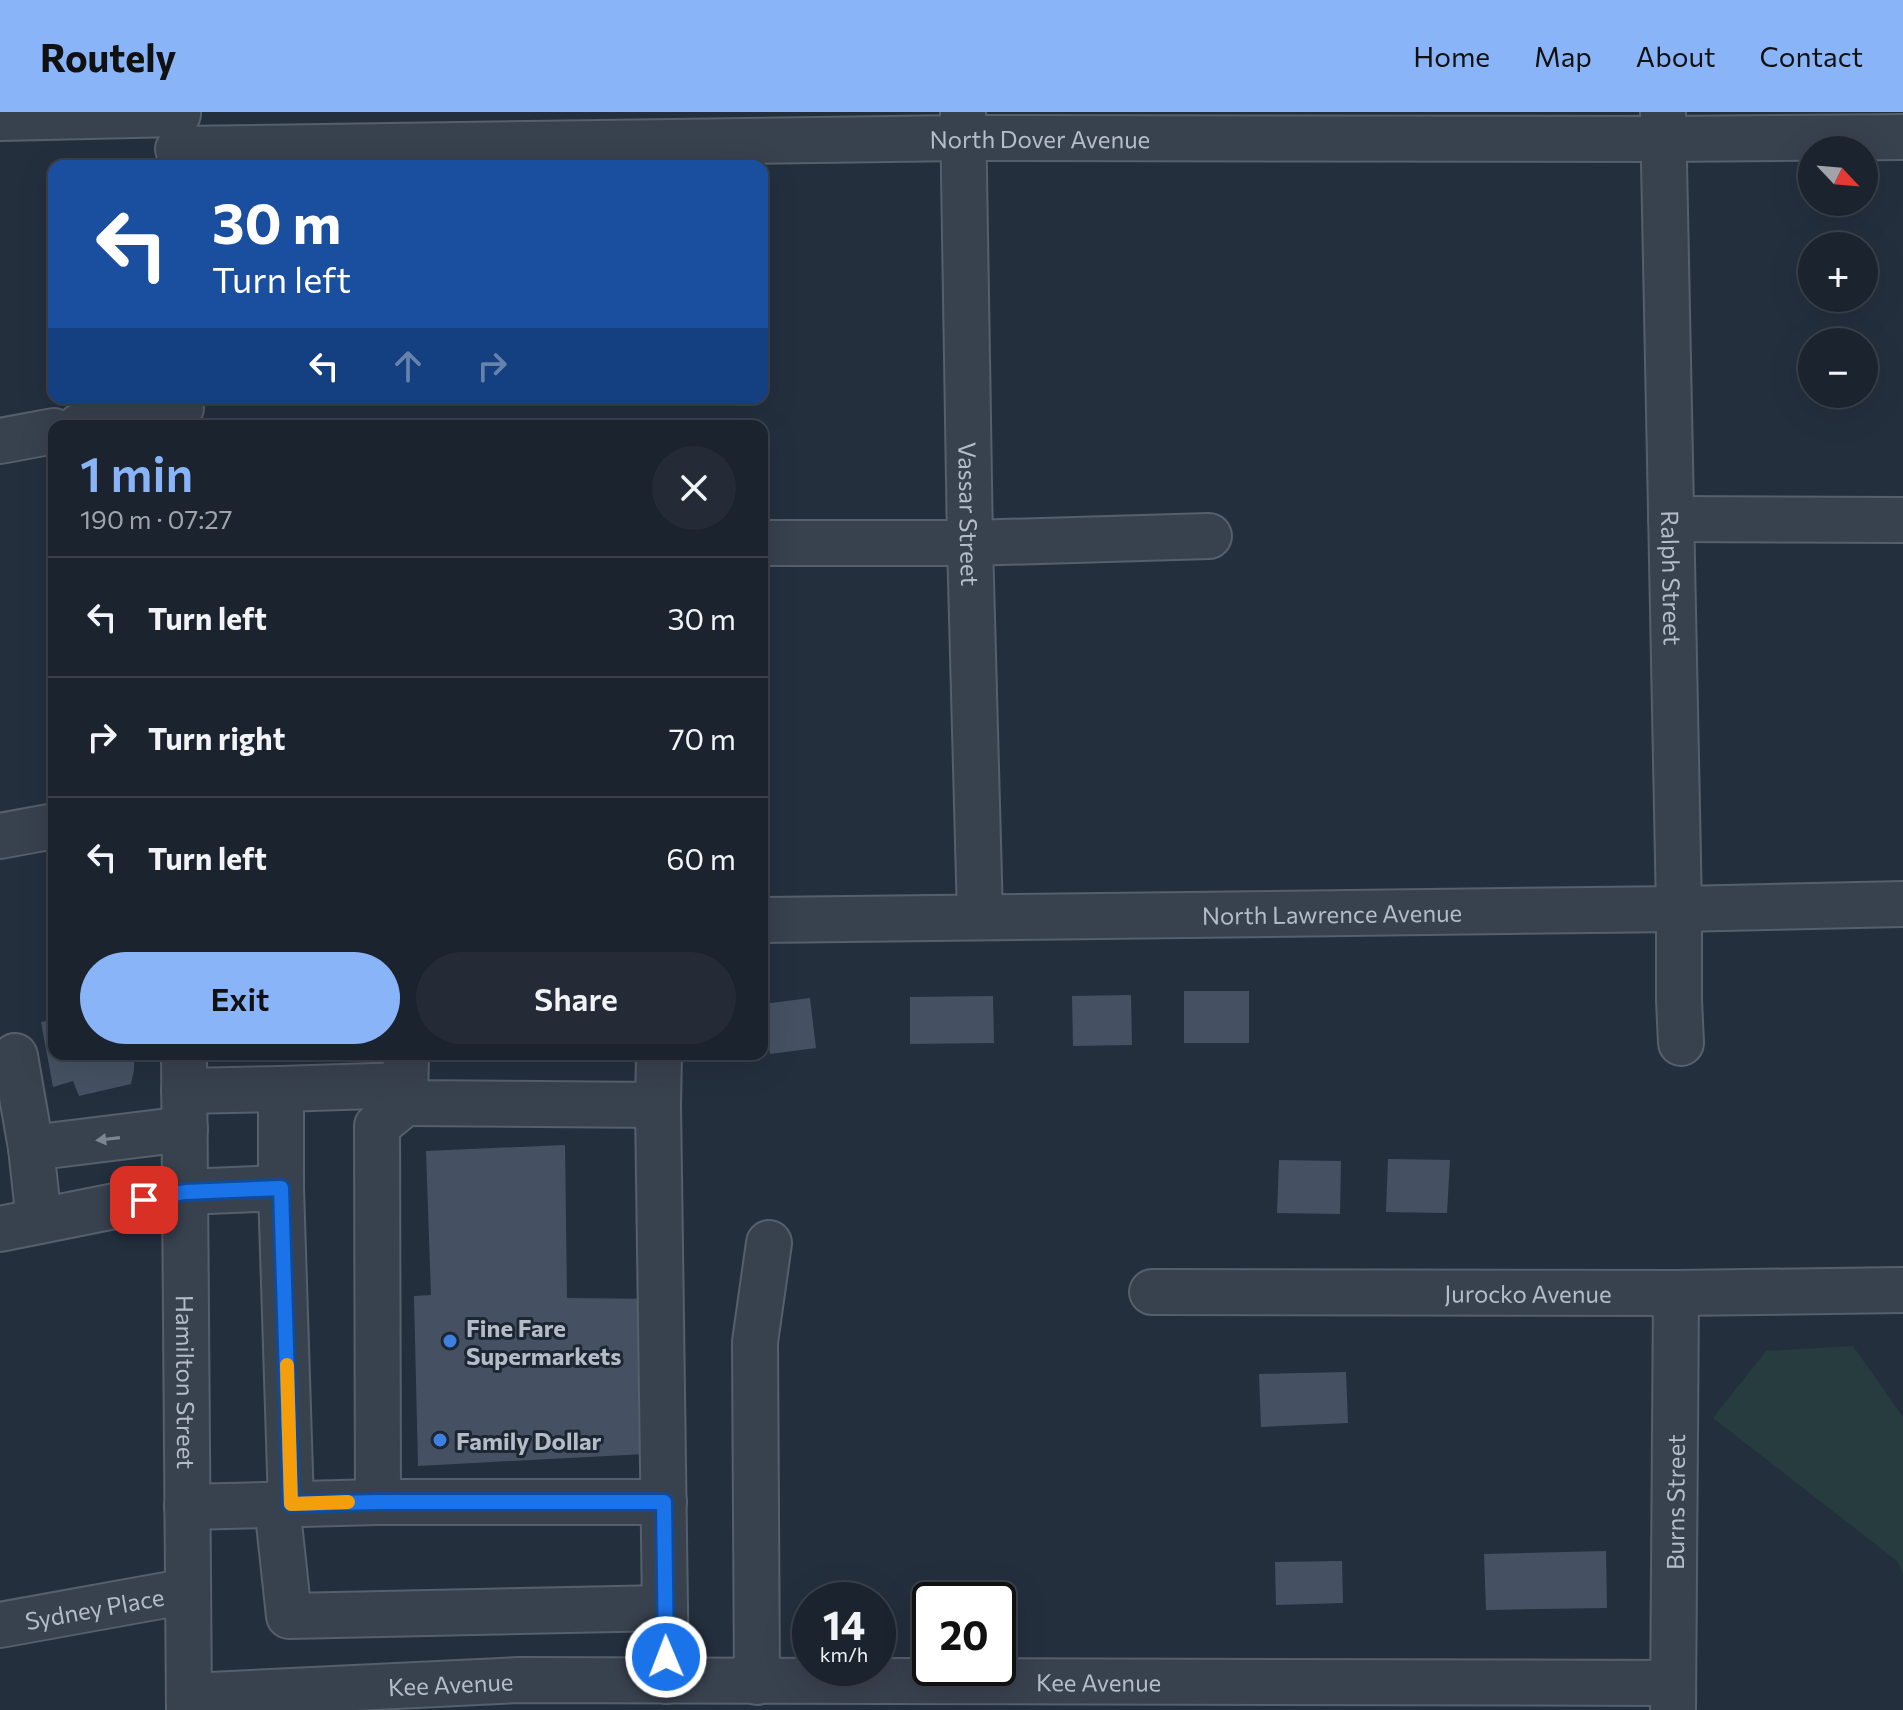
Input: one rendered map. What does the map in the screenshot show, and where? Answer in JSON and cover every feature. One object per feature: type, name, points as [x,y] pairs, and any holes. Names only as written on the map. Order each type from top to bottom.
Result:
[{"type":"street","name":"North Dover Avenue","points":[[0,118],[178,135],[963,125],[1664,126],[1903,137]]},
{"type":"street","name":"Vassar Street","points":[[963,125],[980,917]]},
{"type":"street","name":"Ralph Street","points":[[1664,126],[1681,1043]]},
{"type":"street","points":[[120,420],[181,411]]},
{"type":"street","points":[[0,441],[48,432]]},
{"type":"street","points":[[1671,519],[1903,520]]},
{"type":"street","points":[[768,543],[970,543],[1209,536]]},
{"type":"street","points":[[0,836],[48,827]]},
{"type":"street","name":"North Lawrence Avenue","points":[[768,920],[1903,904]]},
{"type":"street","points":[[15,1056],[31,1148],[20,1225],[185,1192],[281,1188]]},
{"type":"street","points":[[659,1060],[666,1681]]},
{"type":"street","points":[[31,1148],[185,1091],[261,1078],[405,1081],[658,1105]]},
{"type":"street","points":[[261,1078],[281,1188],[284,1505],[289,1616],[665,1608]]},
{"type":"street","points":[[378,1502],[377,1126],[405,1081]]},
{"type":"street","name":"Hamilton Street","points":[[185,1091],[189,1703]]},
{"type":"street","points":[[757,1682],[755,1342],[769,1243]]},
{"type":"street","name":"Jurocko Avenue","points":[[1152,1292],[1903,1290]]},
{"type":"street","name":"Burns Street","points":[[1673,1697],[1676,1293]]},
{"type":"street","points":[[187,1507],[378,1502],[664,1502]]},
{"type":"street","name":"Sydney Place","points":[[0,1625],[188,1591]]},
{"type":"street","name":"Kee Avenue","points":[[189,1703],[520,1680],[757,1682],[972,1696],[1673,1697]]},
{"type":"green space","points":[[1853,1346],[1903,1417],[1903,1574],[1897,1561],[1713,1418],[1766,1351]]},
{"type":"building","points":[[1184,991],[1249,991],[1249,1043],[1184,1043]]},
{"type":"building","points":[[1131,995],[1132,1045],[1073,1046],[1072,996]]},
{"type":"building","points":[[993,996],[994,1043],[910,1044],[910,997]]},
{"type":"building","points":[[810,998],[816,1048],[770,1054],[768,1003]]},
{"type":"building","points":[[48,1021],[48,1060],[41,1022]]},
{"type":"building","points":[[48,1060],[134,1060],[131,1084],[79,1096],[73,1081],[53,1087]]},
{"type":"building","points":[[565,1145],[567,1298],[661,1299],[663,1453],[418,1466],[414,1296],[431,1295],[426,1151]]},
{"type":"building","points":[[1388,1159],[1450,1160],[1447,1213],[1386,1212]]},
{"type":"building","points":[[1279,1160],[1341,1161],[1340,1214],[1277,1213]]},
{"type":"building","points":[[1346,1372],[1348,1423],[1261,1427],[1259,1374]]},
{"type":"building","points":[[1606,1551],[1607,1608],[1486,1610],[1484,1554]]},
{"type":"building","points":[[1342,1561],[1343,1603],[1276,1605],[1275,1562]]},
{"type":"slow traffic","points":[[287,1365],[291,1504],[348,1502]]},
{"type":"place","name":"Fine Fare Supermarkets","points":[[450,1341]]},
{"type":"place","name":"Family Dollar","points":[[440,1440]]},
{"type":"route","points":[[144,1200],[185,1192],[281,1188],[291,1504],[664,1502],[666,1657]]}]
